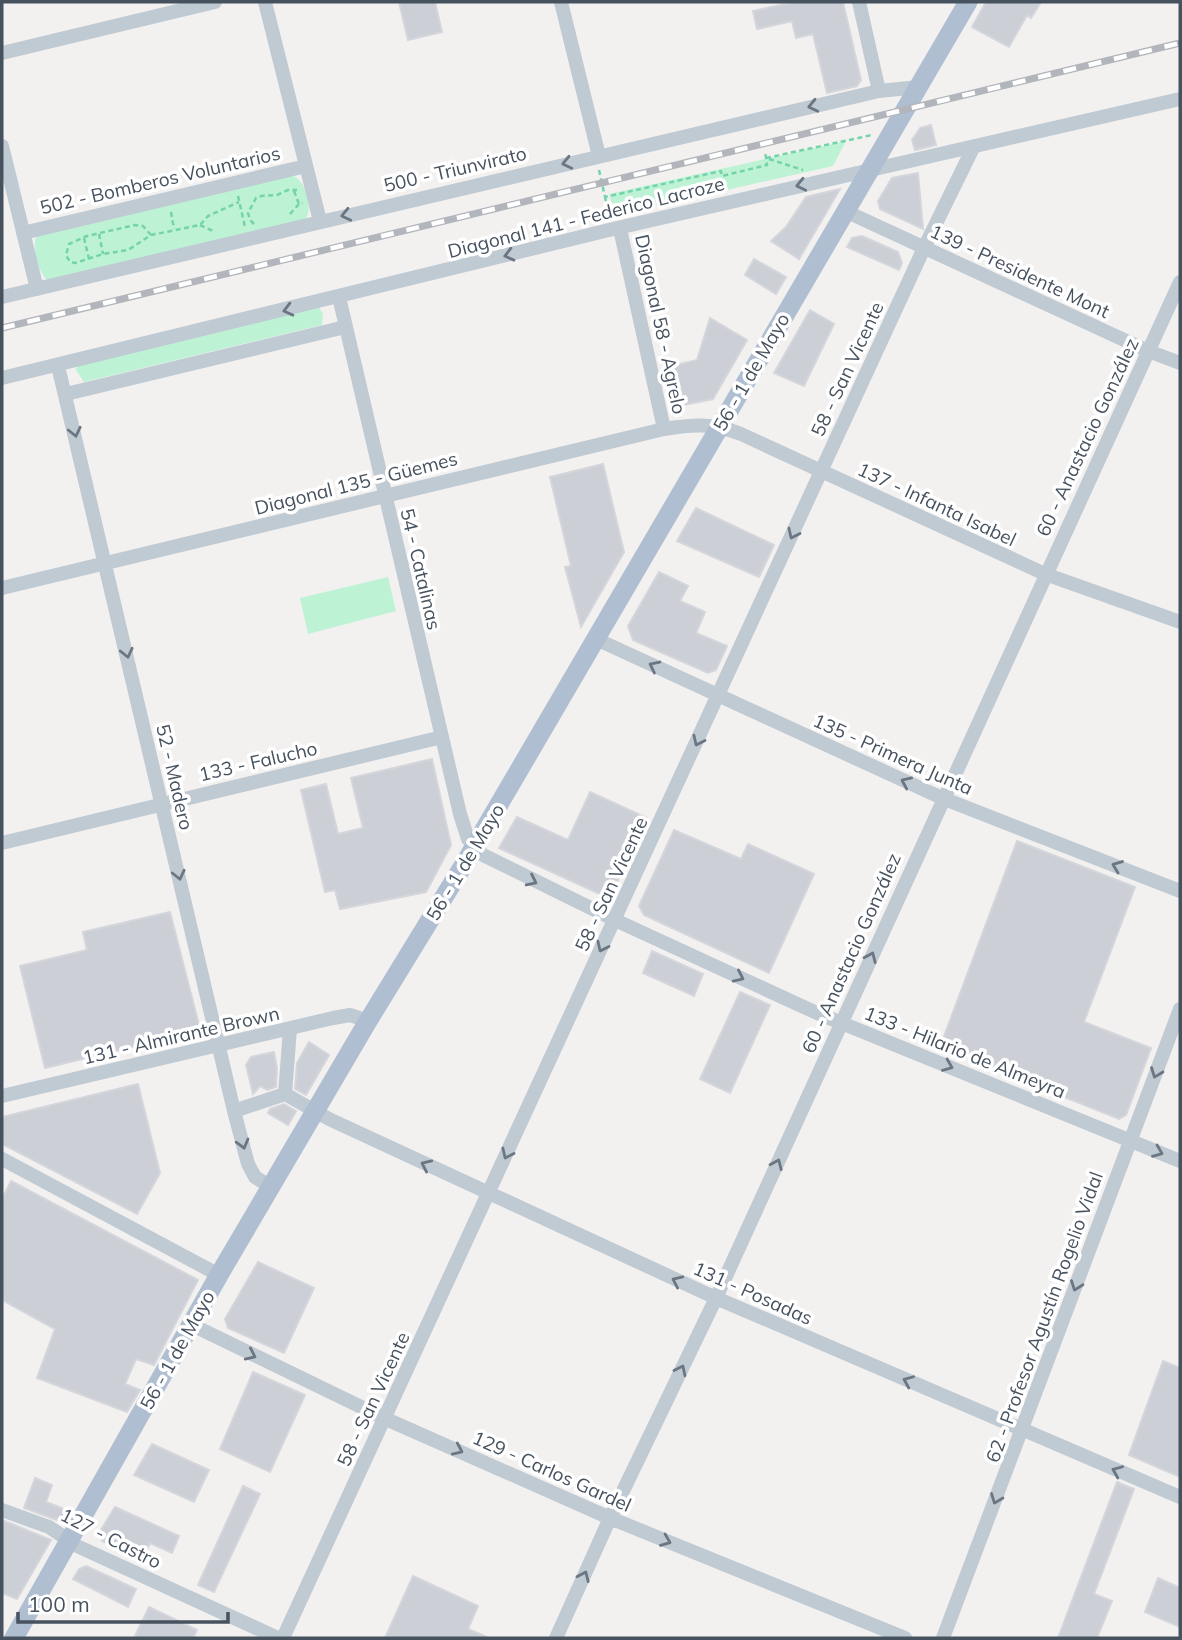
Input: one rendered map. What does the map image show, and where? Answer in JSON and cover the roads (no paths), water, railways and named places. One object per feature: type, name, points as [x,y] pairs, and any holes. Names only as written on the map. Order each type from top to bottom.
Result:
[{"type":"main road","name":"56 - 1 de Mayo","points":[[14,1638],[190,1324],[596,639],[968,2]]},
{"type":"street","points":[[2,53],[215,2]]},
{"type":"street","points":[[265,2],[318,214]]},
{"type":"street","points":[[561,2],[599,156]]},
{"type":"street","points":[[859,2],[879,91]]},
{"type":"street","name":"500 - Triunvirato","points":[[2,298],[318,214],[599,156],[879,91],[919,87]]},
{"type":"street","name":"Diagonal 141 - Federico Lacroze","points":[[2,378],[616,229],[1180,99]]},
{"type":"street","points":[[2,146],[37,289]]},
{"type":"street","name":"58 - San Vicente","points":[[280,1638],[386,1419],[924,248],[974,146]]},
{"type":"street","name":"502 - Bomberos Voluntarios","points":[[23,233],[306,166]]},
{"type":"street","name":"139 - Presidente Mont","points":[[845,211],[1148,351],[1180,363]]},
{"type":"street","name":"Diagonal 58 - Agrelo","points":[[616,229],[664,429]]},
{"type":"street","name":"60 - Anastacio González","points":[[556,1638],[610,1518],[716,1298],[1180,282]]},
{"type":"street","name":"54 - Catalinas","points":[[339,297],[463,826],[474,846]]},
{"type":"street","points":[[66,394],[345,327]]},
{"type":"street","name":"52 - Madero","points":[[58,366],[234,1111],[253,1172],[271,1187]]},
{"type":"street","name":"Diagonal 135 - Güemes","points":[[2,588],[664,429],[691,425],[720,426]]},
{"type":"street","name":"137 - Infanta Isabel","points":[[720,426],[1045,574],[1180,622]]},
{"type":"street","name":"135 - Primera Junta","points":[[596,639],[942,799],[1180,891]]},
{"type":"street","name":"133 - Falucho","points":[[2,843],[442,737]]},
{"type":"street","name":"133 - Hilario de Almeyra","points":[[474,846],[494,863],[841,1022],[1180,1161]]},
{"type":"street","name":"62 - Profesor Agustín Rogelio Vidal","points":[[943,1638],[1180,1009]]},
{"type":"street","name":"131 - Almirante Brown","points":[[2,1096],[350,1015],[368,1021]]},
{"type":"street","points":[[234,1111],[285,1094],[290,1029]]},
{"type":"street","name":"131 - Posadas","points":[[285,1094],[488,1194],[716,1298],[1180,1497]]},
{"type":"street","points":[[2,1160],[219,1275]]},
{"type":"street","name":"129 - Carlos Gardel","points":[[190,1324],[386,1419],[610,1518],[905,1638]]},
{"type":"street","name":"127 - Castro","points":[[2,1510],[49,1528],[70,1542],[280,1638]]},
{"type":"railway","points":[[2,328],[1180,43]]}]
